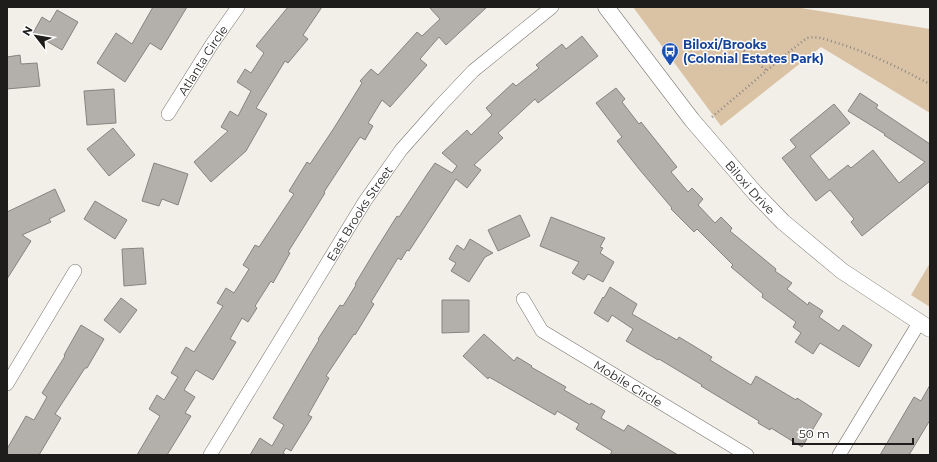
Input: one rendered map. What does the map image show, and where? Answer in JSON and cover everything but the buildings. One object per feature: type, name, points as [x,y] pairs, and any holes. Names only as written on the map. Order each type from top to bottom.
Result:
[{"type":"street","name":"Atlanta Circle","points":[[168,114],[212,44],[238,7]]},
{"type":"street","name":"East Brooks Street","points":[[210,455],[365,201],[401,150],[473,71],[552,7]]},
{"type":"street","name":"Biloxi Drive","points":[[606,7],[692,120],[755,194],[783,222],[842,271],[925,326]]},
{"type":"street","points":[[7,384],[75,271]]},
{"type":"street","name":"Mobile Circle","points":[[523,299],[542,330],[747,455]]},
{"type":"street","points":[[839,455],[925,326]]},
{"type":"path","points":[[712,117],[798,44],[807,38],[812,37],[856,48],[930,84]]},
{"type":"path","points":[[732,44],[734,42],[767,71]]},
{"type":"shaded area","points":[[633,7],[795,7],[930,29],[930,113],[821,47],[721,126]]},
{"type":"shaded area","points":[[930,263],[930,307],[911,295]]},
{"type":"place","name":"Biloxi/Brooks (Colonial Estates Park)","points":[[670,66]]}]
